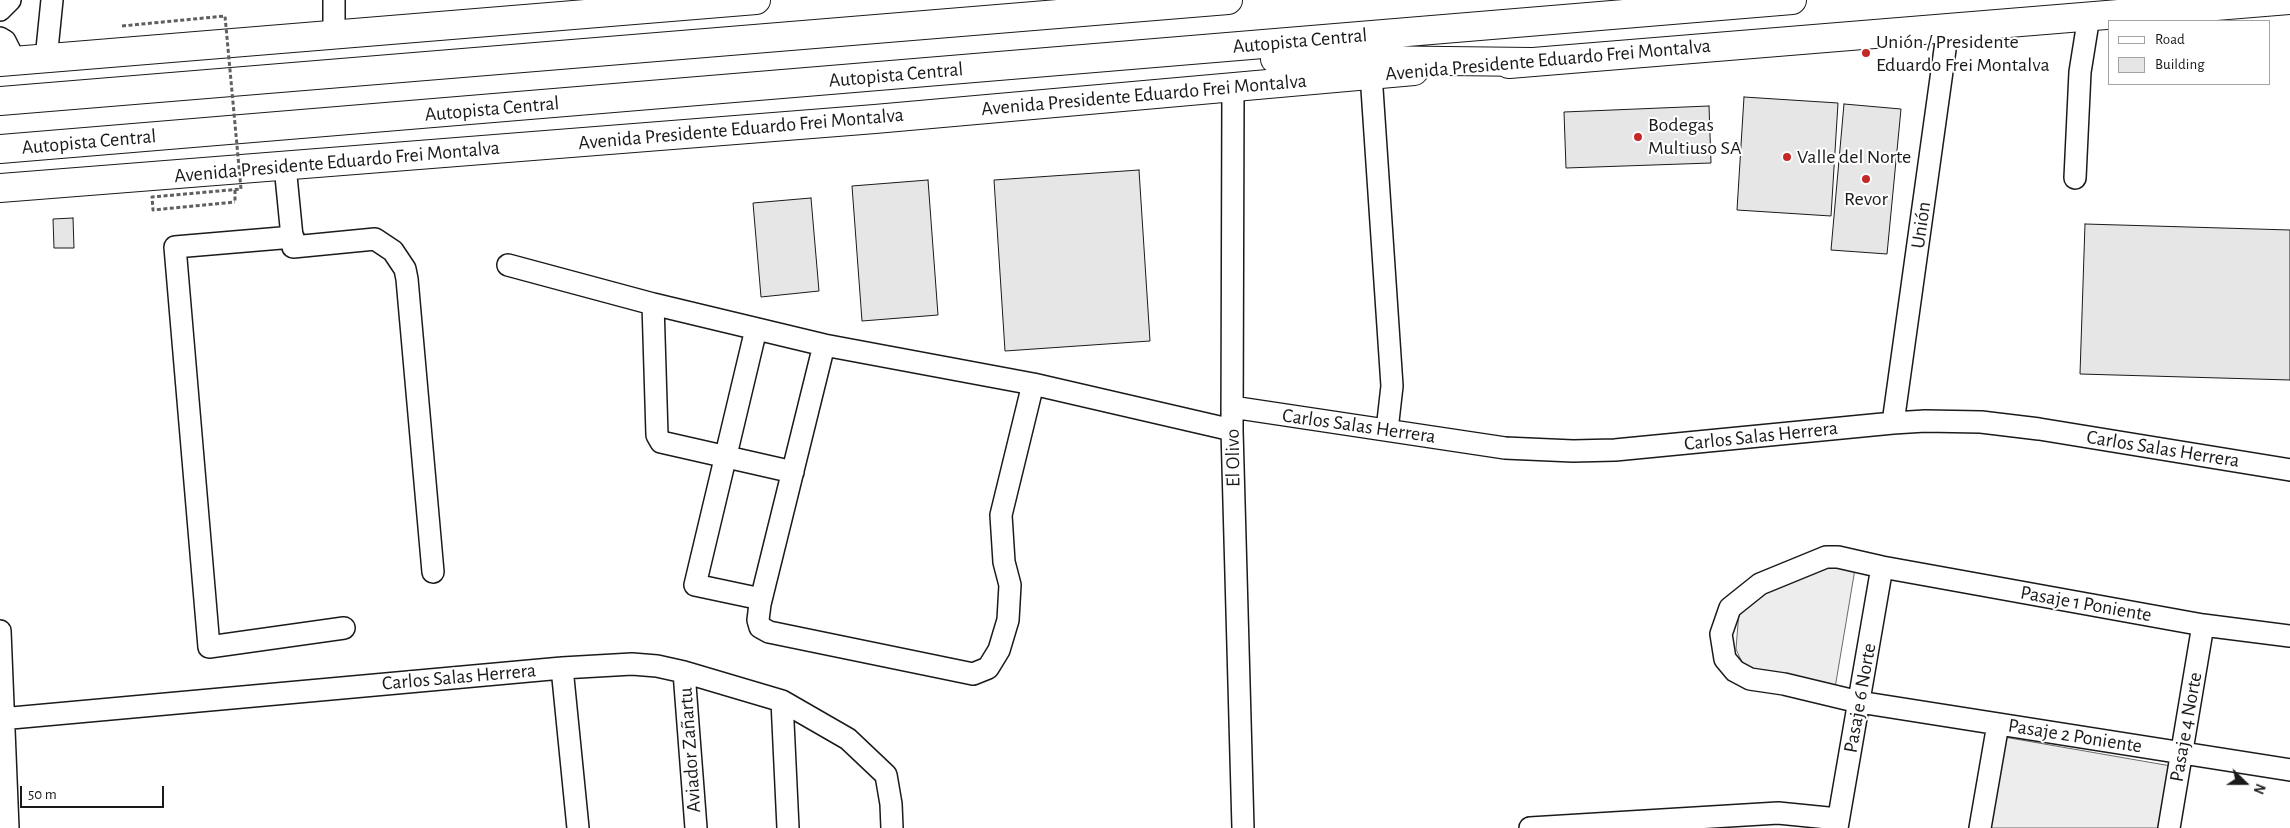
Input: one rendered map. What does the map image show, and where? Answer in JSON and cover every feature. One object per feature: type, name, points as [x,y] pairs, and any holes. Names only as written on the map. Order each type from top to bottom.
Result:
[{"type":"main road","points":[[8,61],[334,36],[724,1],[756,0]]},
{"type":"main road","points":[[1136,7],[1166,0]]},
{"type":"main road","points":[[0,101],[1228,0]]},
{"type":"main road","name":"Autopista Central","points":[[0,149],[1792,0]]},
{"type":"main road","name":"Avenida Presidente Eduardo Frei Montalva","points":[[0,188],[2289,0]]},
{"type":"main road","points":[[1131,55],[1532,62]]},
{"type":"street","points":[[0,10],[10,0]]},
{"type":"street","points":[[46,59],[52,0]]},
{"type":"street","points":[[334,0],[334,36]]},
{"type":"street","points":[[2075,178],[2080,72],[2089,16]]},
{"type":"street","name":"Unión","points":[[1893,423],[1948,28]]},
{"type":"street","points":[[0,38],[5,41],[8,61]]},
{"type":"street","points":[[1371,74],[1392,386],[1387,430]]},
{"type":"street","name":"El Olivo","points":[[1233,88],[1232,430],[1243,828]]},
{"type":"street","points":[[285,166],[293,246],[375,239],[393,251],[405,269],[408,279],[433,572]]},
{"type":"street","points":[[293,237],[175,247],[209,647],[344,628]]},
{"type":"street","points":[[508,264],[653,304],[824,345],[1033,384],[1232,430]]},
{"type":"street","points":[[653,304],[657,435],[661,442],[793,472]]},
{"type":"street","points":[[756,329],[695,585],[761,599]]},
{"type":"street","points":[[824,345],[761,599],[758,620],[760,627],[769,632],[973,674],[988,668],[999,650],[1008,620],[1010,586],[1004,562],[1001,515],[1033,384]]},
{"type":"street","name":"Carlos Salas Herrera","points":[[1232,407],[1505,448],[1592,451],[1893,423],[1957,421],[2012,425],[2290,470]]},
{"type":"street","name":"Pasaje 1 Poniente","points":[[1859,702],[1784,684],[1750,679],[1735,671],[1725,659],[1721,634],[1730,608],[1760,584],[1826,557],[1838,557],[1882,567],[2203,625],[2290,636]]},
{"type":"street","name":"Pasaje 6 Norte","points":[[1838,824],[1882,567]]},
{"type":"street","name":"Pasaje 4 Norte","points":[[2169,828],[2203,625]]},
{"type":"street","points":[[0,631],[2,719],[8,828]]},
{"type":"street","name":"Carlos Salas Herrera","points":[[2,719],[562,668],[632,664],[657,666],[684,672],[782,701],[848,739],[886,775],[891,804],[892,828]]},
{"type":"street","points":[[562,668],[578,828]]},
{"type":"street","name":"Aviador Zañartu","points":[[684,672],[696,828]]},
{"type":"street","points":[[782,701],[788,828]]},
{"type":"street","name":"Pasaje 2 Poniente","points":[[1859,702],[2290,770]]},
{"type":"street","points":[[1980,828],[1998,724]]},
{"type":"street","points":[[1530,828],[1604,826],[1778,813],[1838,824]]},
{"type":"path","points":[[122,26],[225,16],[241,189],[152,197],[153,210],[236,202]]},
{"type":"shaded area","points":[[1820,563],[1855,569],[1835,688],[1745,669],[1736,649],[1739,611],[1763,587]]},
{"type":"shaded area","points":[[2004,737],[2171,766],[2160,828],[1989,828]]},
{"type":"building","name":"Valle del Norte","points":[[1744,97],[1838,103],[1831,216],[1737,210]]},
{"type":"building","name":"Revor","points":[[1844,104],[1901,109],[1887,254],[1831,250]]},
{"type":"building","name":"Bodegas Multiuso SA","points":[[1709,106],[1711,163],[1566,168],[1564,112]]},
{"type":"building","points":[[1139,170],[1150,341],[1005,351],[994,180]]},
{"type":"building","points":[[928,180],[938,315],[862,321],[852,186]]},
{"type":"building","points":[[811,198],[819,291],[761,297],[753,203]]},
{"type":"building","points":[[73,218],[74,248],[54,248],[53,219]]},
{"type":"building","points":[[2085,224],[2290,230],[2290,380],[2080,374]]},
{"type":"place","name":"Unión / Presidente Eduardo Frei Montalva","points":[[1866,53]]},
{"type":"place","name":"Bodegas Multiuso SA","points":[[1638,137]]},
{"type":"place","name":"Valle del Norte","points":[[1787,157]]},
{"type":"place","name":"Revor","points":[[1866,179]]}]
